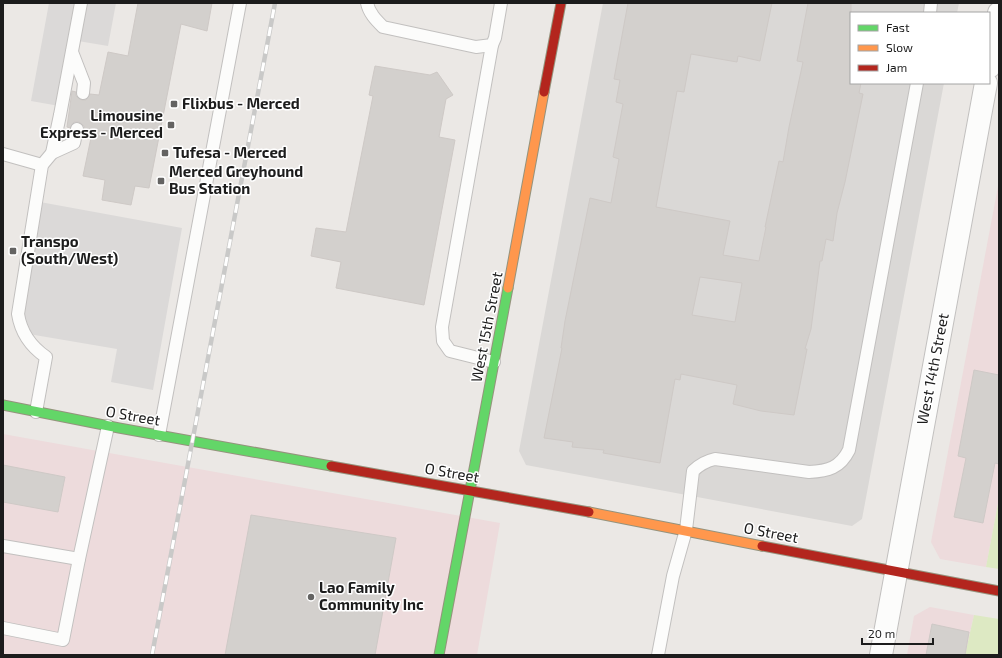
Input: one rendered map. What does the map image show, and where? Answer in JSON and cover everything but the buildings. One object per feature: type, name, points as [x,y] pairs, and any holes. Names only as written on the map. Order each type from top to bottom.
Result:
[{"type":"street","name":"West 15th Street","points":[[439,655],[561,3]]},
{"type":"street","points":[[990,62],[999,13]]},
{"type":"street","name":"West 14th Street","points":[[881,655],[895,571],[986,84]]},
{"type":"street","name":"O Street","points":[[3,405],[108,426],[471,490],[999,590]]},
{"type":"lane","points":[[52,153],[81,3]]},
{"type":"lane","points":[[158,435],[240,3]]},
{"type":"lane","points":[[368,3],[371,14],[383,27],[476,47],[492,45]]},
{"type":"lane","points":[[494,362],[450,351],[443,341],[442,328],[492,45],[495,38],[501,3]]},
{"type":"lane","points":[[72,52],[84,83],[83,93]]},
{"type":"lane","points":[[658,655],[673,576],[686,530],[694,471],[706,461],[715,459],[808,472],[821,471],[833,468],[844,459],[849,450],[917,84]]},
{"type":"lane","points":[[36,412],[46,357],[36,351],[28,341],[20,326],[18,314],[42,165],[52,153],[74,143],[77,129]]},
{"type":"lane","points":[[3,154],[42,165]]},
{"type":"lane","points":[[3,628],[63,640],[108,426]]},
{"type":"lane","points":[[3,546],[79,559]]},
{"type":"shaded area","points":[[49,3],[116,3],[108,46],[78,41],[65,107],[31,101]]},
{"type":"shaded area","points":[[603,3],[959,3],[957,12],[850,12],[850,84],[944,84],[862,519],[852,526],[526,465],[519,451]]},
{"type":"shaded area","points":[[999,181],[999,498],[986,567],[940,559],[931,542]]},
{"type":"shaded area","points":[[40,202],[182,228],[153,390],[111,382],[117,349],[17,332]]},
{"type":"shaded area","points":[[3,434],[500,523],[477,655],[3,655]]},
{"type":"shaded area","points":[[930,607],[974,615],[965,655],[907,655],[914,616]]},
{"type":"green space","points":[[999,498],[999,569],[986,567]]},
{"type":"green space","points":[[974,615],[999,619],[999,655],[965,655]]},
{"type":"railway","points":[[152,655],[275,3]]},
{"type":"traffic: fast","points":[[439,655],[508,288]]},
{"type":"traffic: fast","points":[[3,405],[119,428],[331,466]]},
{"type":"traffic: slow","points":[[508,288],[544,92]]},
{"type":"traffic: slow","points":[[589,512],[762,546]]},
{"type":"traffic: jam","points":[[544,92],[561,3]]},
{"type":"traffic: jam","points":[[331,466],[589,512]]},
{"type":"traffic: jam","points":[[762,546],[999,591]]},
{"type":"place","name":"Flixbus - Merced","points":[[174,104]]},
{"type":"place","name":"Limousine Express - Merced","points":[[171,125]]},
{"type":"place","name":"Tufesa - Merced","points":[[165,153]]},
{"type":"place","name":"Merced Greyhound Bus Station","points":[[161,181]]},
{"type":"place","name":"Transpo (South/West)","points":[[13,251]]},
{"type":"place","name":"Lao Family Community Inc","points":[[311,597]]}]
